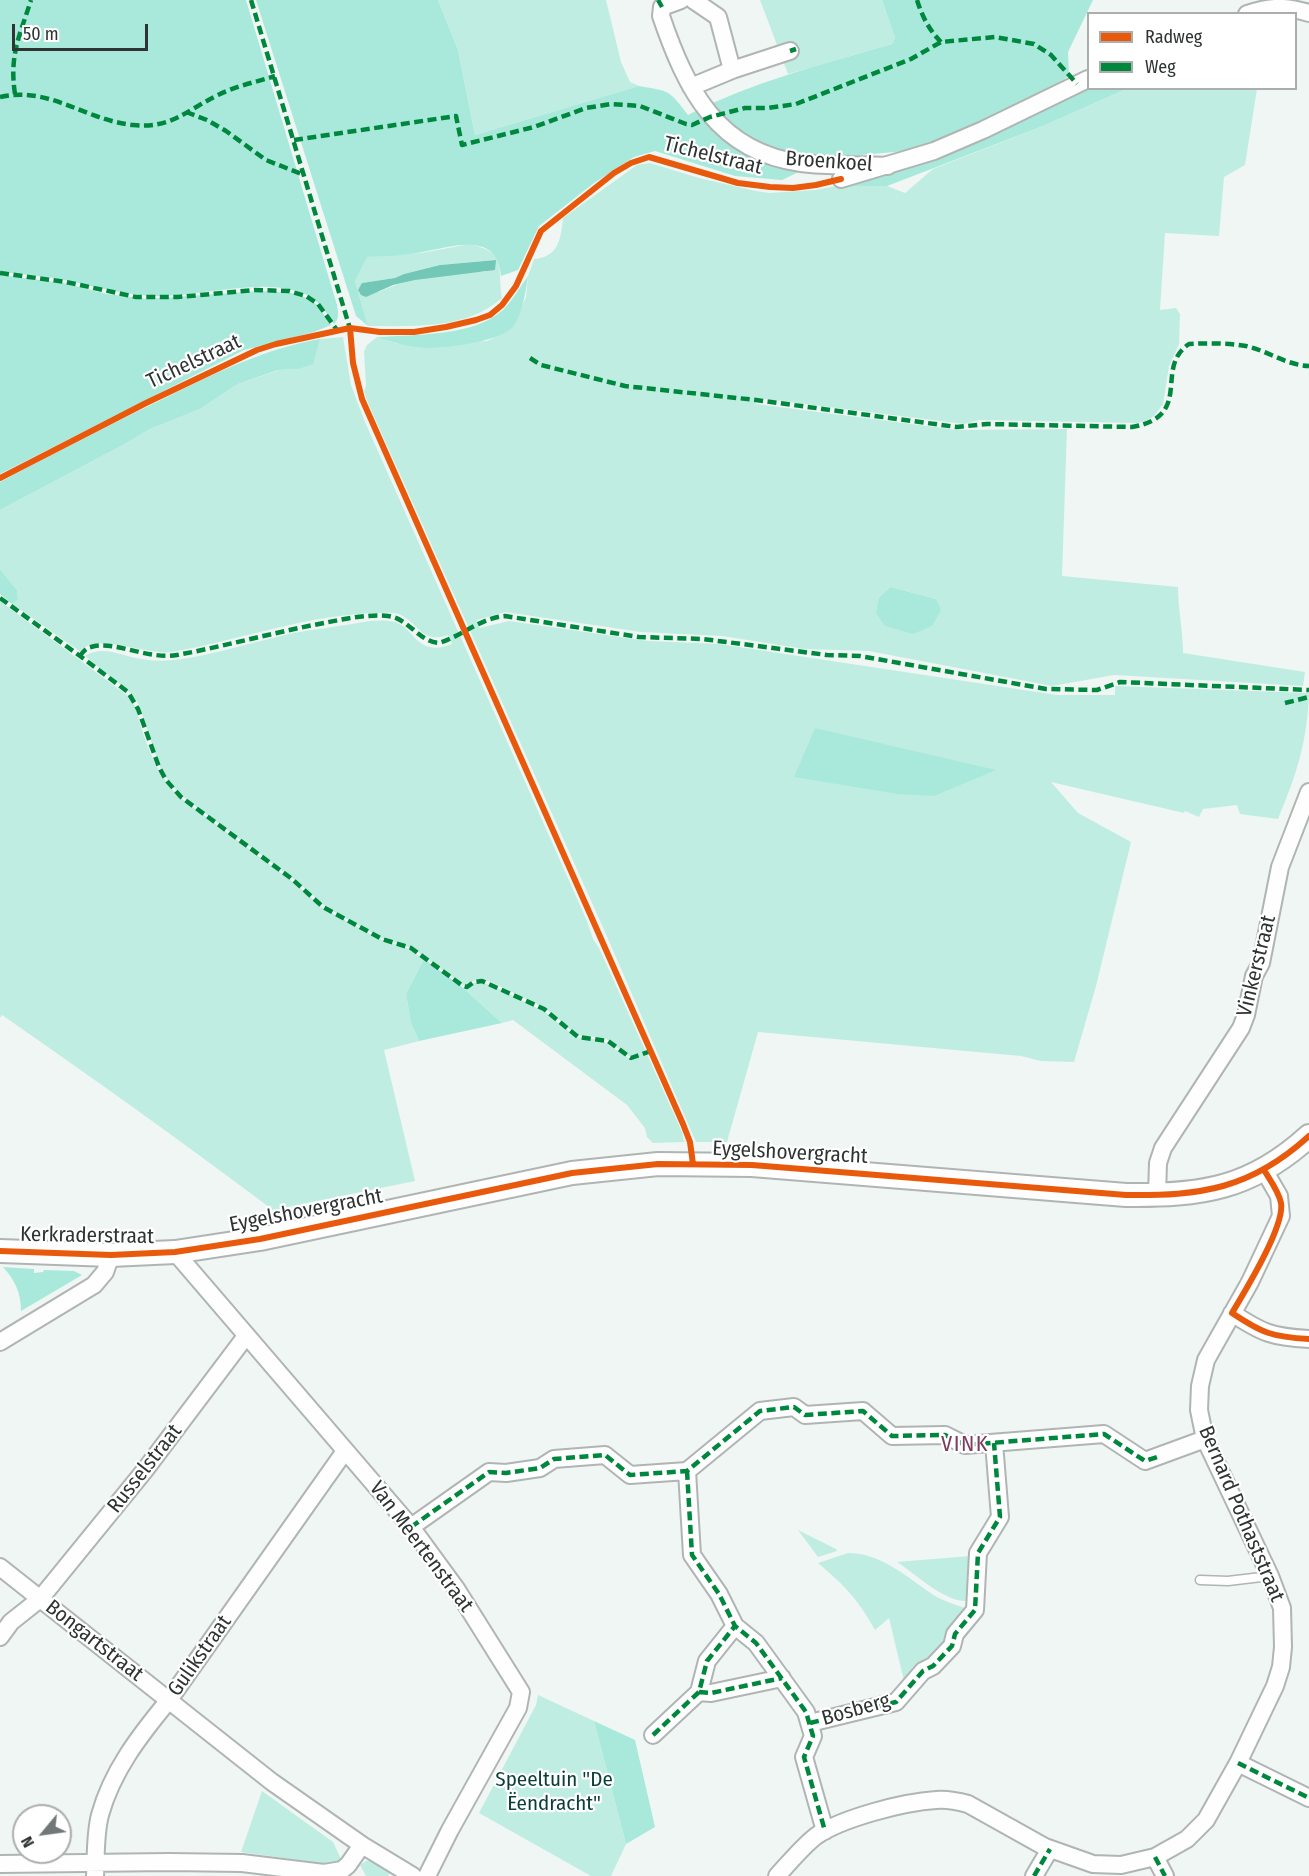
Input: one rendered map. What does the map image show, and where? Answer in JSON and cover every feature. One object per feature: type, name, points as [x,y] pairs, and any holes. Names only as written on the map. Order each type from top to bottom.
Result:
[{"type":"street","name":"Broenkoel","points":[[681,0],[666,4],[660,12],[668,37],[691,87],[710,117],[724,131],[749,148],[778,159],[803,164],[888,166]]},
{"type":"street","points":[[693,0],[718,18],[732,70]]},
{"type":"street","points":[[1252,12],[1265,7],[1288,7],[1309,13]]},
{"type":"street","points":[[691,87],[732,70],[790,51]]},
{"type":"street","points":[[841,179],[933,151],[983,130],[1087,80]]},
{"type":"street","name":"Vinkerstraat","points":[[1157,1195],[1158,1163],[1163,1148],[1241,1028],[1246,1015],[1254,976],[1261,963],[1280,867],[1309,792]]},
{"type":"street","name":"Eygelshovergracht","points":[[175,1252],[260,1239],[572,1173],[658,1164],[752,1164],[1125,1195],[1191,1193],[1225,1186],[1264,1170],[1282,1159],[1309,1136]]},
{"type":"street","name":"Bernard Pothaststraat","points":[[777,1876],[809,1842],[825,1831],[863,1816],[902,1806],[946,1800],[977,1808],[1050,1849],[1071,1858],[1106,1866],[1138,1862],[1155,1857],[1187,1839],[1206,1820],[1238,1763],[1275,1686],[1281,1667],[1283,1647],[1282,1608],[1270,1576],[1205,1439],[1198,1410],[1200,1386],[1206,1360],[1250,1282],[1281,1216],[1279,1196],[1264,1170]]},
{"type":"street","name":"Kerkraderstraat","points":[[0,1251],[111,1255],[175,1252]]},
{"type":"street","name":"Van Meertenstraat","points":[[175,1252],[411,1527],[457,1590],[521,1692],[518,1708],[427,1876]]},
{"type":"street","points":[[0,1342],[94,1286],[105,1272],[111,1255]]},
{"type":"street","points":[[1232,1312],[1257,1329],[1281,1338],[1309,1339]]},
{"type":"street","name":"Russelstraat","points":[[0,1637],[6,1617],[40,1599],[146,1470],[246,1336]]},
{"type":"street","points":[[411,1527],[489,1472],[506,1473],[540,1468],[554,1459],[605,1455],[630,1474],[687,1471],[760,1410],[794,1407],[805,1415],[863,1411],[892,1436],[945,1435],[965,1445],[1104,1434],[1145,1461],[1205,1439]]},
{"type":"street","name":"Bosberg","points":[[810,1723],[896,1702],[923,1671],[933,1666],[952,1646],[955,1634],[975,1610],[978,1553],[1000,1517],[994,1443]]},
{"type":"street","name":"Gulikstraat","points":[[96,1870],[99,1818],[116,1774],[140,1736],[169,1700],[345,1451]]},
{"type":"street","name":"Bosberg","points":[[687,1471],[692,1555],[719,1594],[735,1626],[756,1643],[806,1712],[813,1736],[804,1757],[825,1831]]},
{"type":"street","name":"Bongartstraat","points":[[0,1567],[272,1782],[362,1845],[413,1876]]},
{"type":"street","points":[[653,1735],[699,1692],[706,1661],[735,1626]]},
{"type":"street","points":[[699,1692],[711,1693],[782,1678]]},
{"type":"street","points":[[1238,1763],[1309,1798]]},
{"type":"street","points":[[0,1864],[96,1870],[242,1863],[324,1873],[336,1872],[348,1865],[362,1845]]},
{"type":"street","points":[[1034,1876],[1050,1849]]},
{"type":"street","points":[[1155,1857],[1165,1876]]},
{"type":"lane","points":[[1200,1580],[1228,1581],[1270,1576]]},
{"type":"green space","points":[[438,0],[606,0],[621,62],[630,82],[639,86],[475,135],[458,50]]},
{"type":"green space","points":[[760,0],[882,0],[895,38],[892,44],[788,74]]},
{"type":"green space","points":[[1124,90],[1257,90],[1245,165],[1224,177],[1219,236],[1165,233],[1160,310],[1176,308],[1180,314],[1179,344],[1169,366],[1163,404],[1154,416],[1138,423],[979,420],[964,424],[757,398],[756,404],[958,430],[1067,429],[1062,576],[1178,587],[1183,653],[1305,672],[1303,686],[1114,675],[1052,686],[869,651],[805,649],[722,636],[641,632],[505,612],[477,620],[480,628],[509,621],[648,641],[719,644],[1057,695],[1115,695],[1115,686],[1309,693],[1300,758],[1278,819],[1240,814],[1237,805],[1203,809],[1199,817],[1185,811],[1184,813],[1051,782],[1078,813],[1131,842],[1096,986],[1074,1062],[1041,1061],[1021,1056],[758,1032],[727,1142],[696,1142],[605,932],[369,405],[364,392],[366,385],[364,351],[367,345],[377,337],[398,344],[487,341],[512,328],[526,297],[528,276],[534,259],[549,255],[554,250],[560,239],[563,218],[637,165],[650,163],[699,178],[769,193],[836,186],[887,186],[905,193],[933,169],[1043,126]],"holes":[[[891,587],[936,599],[932,626]]]},
{"type":"green space","points":[[470,244],[490,252],[496,257],[500,270],[502,298],[472,316],[456,321],[421,326],[368,326],[355,281],[366,257],[421,253]],"holes":[[[495,260],[485,272],[431,276],[379,292],[362,283],[395,278],[440,265]]]},
{"type":"green space","points":[[343,337],[351,385],[365,422],[593,939],[682,1132],[684,1142],[653,1143],[647,1137],[645,1128],[627,1105],[513,1020],[502,1023],[462,987],[468,988],[473,983],[491,985],[545,1012],[576,1037],[601,1040],[630,1059],[636,1059],[636,1057],[629,1056],[605,1038],[577,1035],[545,1008],[489,981],[475,980],[463,985],[414,949],[381,938],[326,907],[300,884],[182,796],[160,767],[139,705],[132,694],[85,656],[106,651],[146,660],[174,660],[214,653],[295,633],[377,621],[398,623],[422,644],[430,647],[452,644],[448,635],[433,637],[427,635],[401,615],[393,613],[353,614],[301,623],[172,652],[96,644],[87,646],[81,652],[12,604],[18,600],[17,590],[0,569],[0,510],[150,429],[200,409],[238,384],[279,370],[298,369],[315,353],[320,339]]},
{"type":"green space","points":[[0,601],[128,696],[135,708],[156,765],[178,796],[297,885],[321,907],[379,939],[407,948],[424,959],[406,994],[411,1023],[419,1041],[384,1050],[415,1181],[273,1210],[172,1135],[2,1015],[0,1018]]},
{"type":"green space","points":[[798,1530],[836,1549],[837,1551],[818,1557]]},
{"type":"green space","points":[[848,1553],[882,1561],[944,1601],[967,1609],[945,1635],[947,1642],[930,1661],[924,1659],[904,1681],[889,1618],[875,1630],[850,1593],[818,1563]]},
{"type":"green space","points":[[970,1556],[968,1601],[940,1593],[897,1562]]},
{"type":"green space","name":"Speeltuin \"De Ëendracht\"","points":[[538,1695],[594,1721],[626,1844],[611,1876],[591,1876],[479,1813],[536,1705]]},
{"type":"green space","points":[[262,1791],[333,1842],[343,1863],[334,1865],[241,1852]]},
{"type":"green space","points":[[375,1860],[391,1871],[388,1876],[366,1876],[360,1865],[366,1861]]},
{"type":"shaded area","points":[[0,0],[246,0],[337,305],[336,322],[334,324],[314,299],[297,291],[281,288],[245,288],[155,296],[120,292],[48,277],[0,272]]},
{"type":"shaded area","points":[[256,0],[438,0],[458,50],[475,135],[639,86],[668,93],[688,115],[762,83],[892,44],[895,38],[882,0],[1093,0],[1068,52],[1069,76],[1020,107],[922,147],[905,151],[828,158],[782,180],[735,176],[655,151],[634,157],[594,183],[539,226],[518,270],[501,276],[498,262],[491,252],[471,245],[367,257],[355,281],[368,326],[356,316]]},
{"type":"shaded area","points":[[1087,86],[1087,90],[1124,90],[1043,126],[887,186],[836,186],[885,173]]},
{"type":"shaded area","points":[[496,260],[495,270],[415,280],[393,285],[366,297],[358,290],[362,283],[395,278],[440,265]]},
{"type":"shaded area","points":[[0,275],[63,283],[107,294],[147,299],[261,291],[291,293],[310,299],[331,325],[314,332],[244,350],[0,474]]},
{"type":"shaded area","points":[[528,276],[518,317],[512,328],[505,333],[459,345],[427,348],[414,347],[377,337],[443,332],[477,325],[503,310]]},
{"type":"shaded area","points":[[320,339],[313,364],[298,369],[278,370],[238,384],[200,409],[150,429],[0,510],[0,482],[223,370],[260,355]]},
{"type":"shaded area","points":[[0,569],[17,590],[18,600],[12,604],[0,594]]},
{"type":"shaded area","points":[[891,587],[936,599],[941,610],[932,626],[913,634],[885,626],[876,613],[879,598]]},
{"type":"shaded area","points":[[815,728],[996,770],[934,796],[898,794],[794,777]]},
{"type":"shaded area","points":[[424,959],[462,987],[502,1023],[419,1041],[411,1023],[406,994]]},
{"type":"shaded area","points":[[3,1267],[34,1269],[34,1273],[44,1270],[74,1271],[82,1275],[21,1311],[16,1287]]},
{"type":"shaded area","points":[[594,1721],[635,1740],[655,1827],[626,1844]]},
{"type":"marked path","points":[[15,94],[13,68],[15,56],[31,0]]},
{"type":"marked path","points":[[251,0],[351,332]]},
{"type":"marked path","points":[[658,0],[662,7]]},
{"type":"marked path","points":[[917,0],[926,22],[941,42]]},
{"type":"marked path","points":[[294,140],[456,116],[462,145],[534,127],[586,108],[611,104],[640,106],[692,125],[710,117],[745,108],[796,104],[911,59],[941,42],[995,37],[1034,44],[1051,55],[1077,84]]},
{"type":"marked path","points":[[790,51],[796,49]]},
{"type":"marked path","points":[[0,97],[35,96],[115,122],[146,125],[168,121],[225,92],[275,76]]},
{"type":"marked path","points":[[186,112],[226,131],[266,160],[304,175]]},
{"type":"marked path","points":[[0,273],[66,282],[136,297],[178,297],[255,290],[289,291],[306,296],[318,304],[337,330]]},
{"type":"marked path","points":[[530,358],[541,365],[625,386],[756,400],[957,427],[987,424],[1132,427],[1151,421],[1162,413],[1168,402],[1174,366],[1179,354],[1189,344],[1246,346],[1293,363],[1309,366]]},
{"type":"marked path","points":[[0,598],[128,692],[138,709],[159,767],[166,780],[181,797],[292,879],[323,907],[382,939],[411,948],[463,986],[467,987],[474,982],[482,981],[544,1009],[578,1037],[608,1041],[631,1058],[651,1051]]},
{"type":"marked path","points":[[80,656],[88,648],[100,646],[154,655],[177,655],[348,618],[372,616],[395,618],[425,639],[439,643],[487,620],[505,616],[639,637],[703,639],[827,655],[860,656],[1046,689],[1097,690],[1120,682],[1309,690]]},
{"type":"marked path","points":[[1285,703],[1309,697]]},
{"type":"marked path","points":[[411,1527],[489,1472],[506,1473],[540,1468],[554,1459],[605,1455],[630,1475],[687,1471],[760,1411],[794,1407],[805,1415],[863,1411],[892,1436],[945,1435],[965,1445],[1104,1434],[1145,1461],[1160,1456]]},
{"type":"marked path","points":[[810,1723],[896,1702],[923,1671],[933,1666],[952,1646],[955,1634],[975,1610],[978,1553],[1000,1517],[994,1443]]},
{"type":"marked path","points":[[687,1471],[692,1555],[719,1594],[735,1626],[756,1643],[806,1712],[813,1736],[804,1757],[825,1831]]},
{"type":"marked path","points":[[653,1735],[699,1692],[707,1661],[735,1626]]},
{"type":"marked path","points":[[699,1692],[711,1693],[782,1678]]},
{"type":"marked path","points":[[1238,1763],[1309,1798]]},
{"type":"marked path","points":[[1034,1876],[1050,1849]]},
{"type":"marked path","points":[[1155,1857],[1165,1876]]},
{"type":"cycle path","name":"Tichelstraat","points":[[0,478],[146,403],[257,350],[350,328],[380,332],[414,332],[446,327],[490,315],[502,305],[516,286],[541,231],[614,173],[631,163],[649,157],[738,183],[770,187],[793,188],[841,179]]},
{"type":"cycle path","points":[[350,328],[353,363],[362,399],[683,1124],[690,1142],[693,1164]]},
{"type":"cycle path","points":[[0,1251],[111,1255],[175,1252],[260,1239],[572,1173],[658,1164],[752,1165],[1126,1195],[1178,1194],[1224,1186],[1245,1178],[1288,1154],[1309,1136]]},
{"type":"cycle path","points":[[1264,1170],[1278,1195],[1281,1213],[1271,1242],[1232,1313],[1268,1333],[1309,1339]]},
{"type":"district","name":"VINK","points":[[965,1445]]}]
